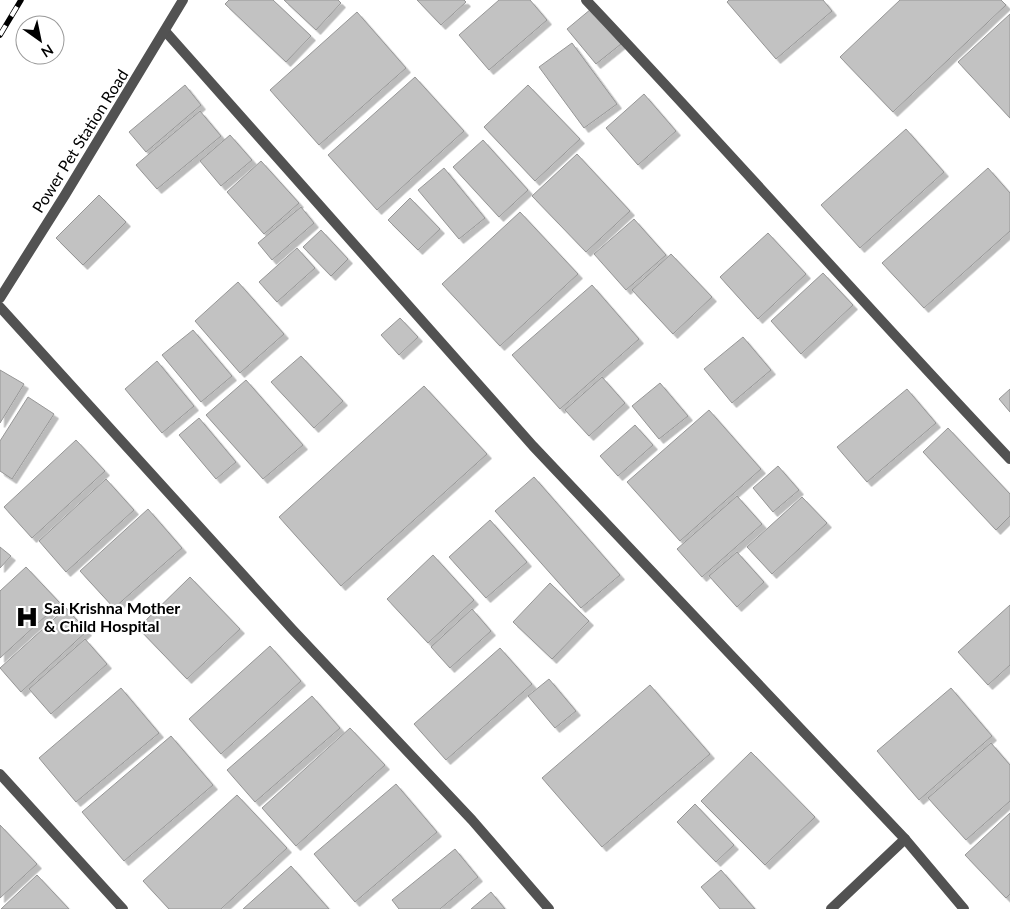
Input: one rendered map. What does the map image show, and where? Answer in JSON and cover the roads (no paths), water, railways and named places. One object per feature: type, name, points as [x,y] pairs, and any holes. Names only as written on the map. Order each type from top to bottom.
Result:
[{"type":"street","name":"Power Pet Station Road","points":[[0,298],[65,196],[183,0]]},
{"type":"street","points":[[586,0],[686,106],[1010,459]]},
{"type":"street","points":[[164,31],[532,446],[905,839],[964,909]]},
{"type":"street","points":[[0,307],[286,621],[472,820],[549,909]]},
{"type":"street","points":[[0,774],[123,909]]},
{"type":"street","points":[[831,909],[905,839]]},
{"type":"railway","points":[[0,35],[21,0]]},
{"type":"place","name":"Sai Krishna Mother & Child Hospital","points":[[27,617]]}]
